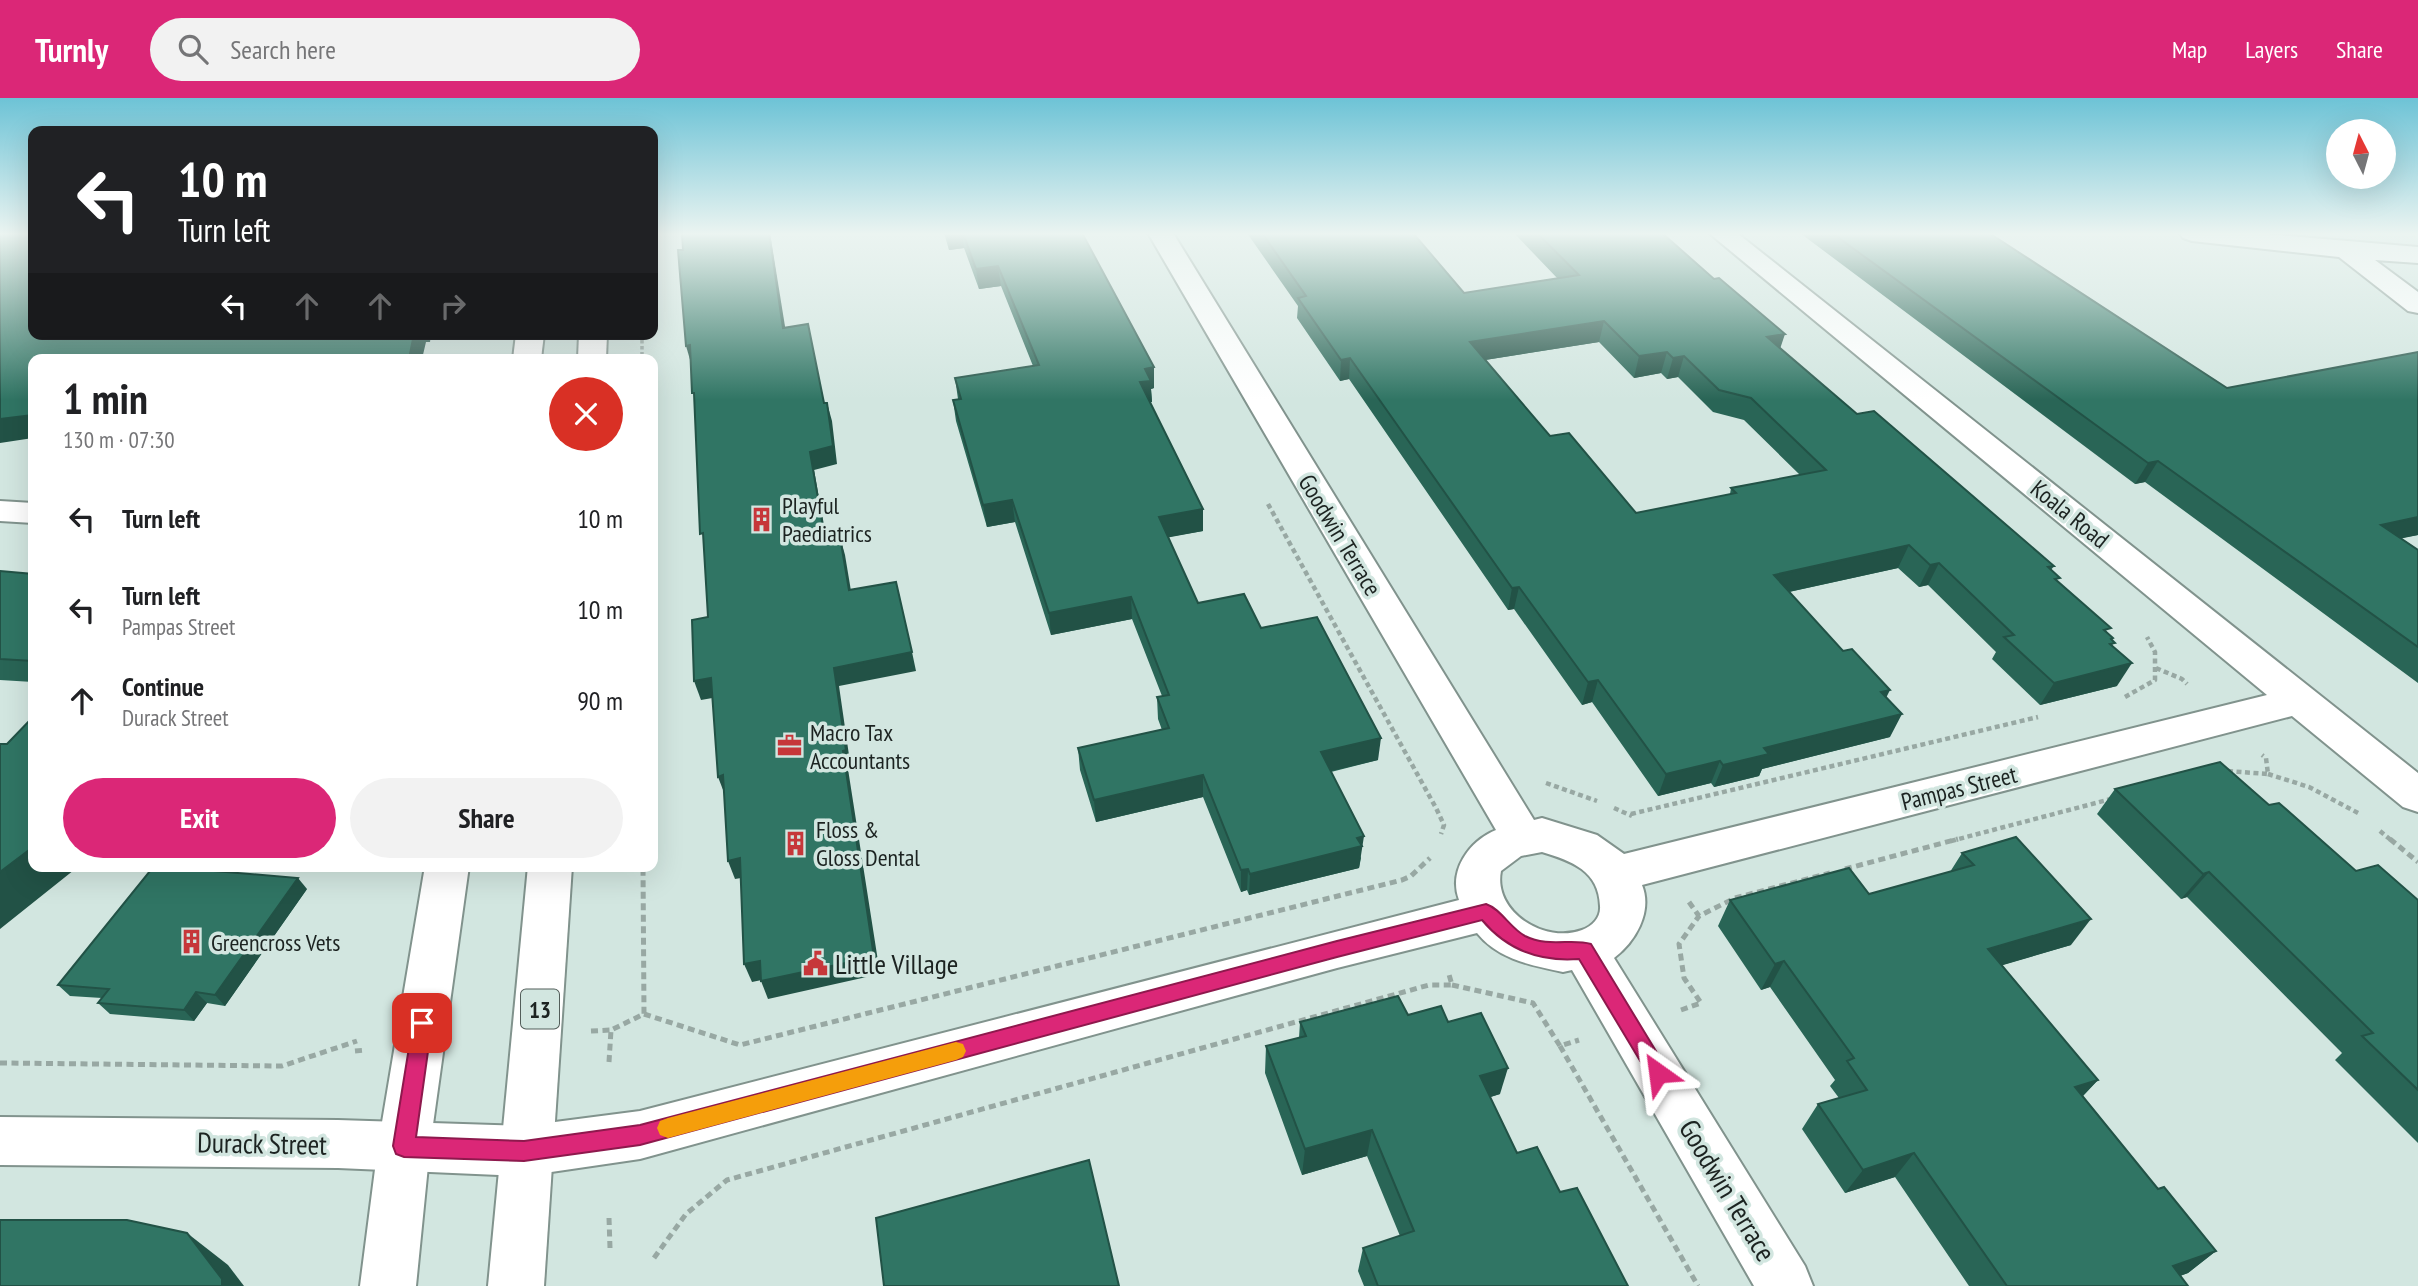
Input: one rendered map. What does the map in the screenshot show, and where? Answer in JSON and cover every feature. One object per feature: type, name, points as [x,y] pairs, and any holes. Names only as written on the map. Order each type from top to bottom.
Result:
[{"type":"main road","name":"Goodwin Terrace","points":[[1193,288],[1522,837]]},
{"type":"main road","name":"Koala Road","points":[[1790,288],[2418,796]]},
{"type":"main road","points":[[2396,288],[2418,305]]},
{"type":"main road","points":[[0,511],[28,513]]},
{"type":"main road","name":"Pampas Street","points":[[1616,874],[2301,701]]},
{"type":"main road","points":[[1542,835],[1563,838],[1585,846],[1616,874],[1624,893],[1625,911],[1618,928],[1604,942],[1584,950],[1562,952],[1540,949],[1518,941],[1500,928],[1486,912],[1478,892],[1479,873],[1487,856],[1501,844],[1522,837],[1542,835]]},
{"type":"main road","points":[[388,1286],[404,1146],[446,872]]},
{"type":"main road","name":"13","points":[[516,1286],[524,1151],[540,1009],[550,872]]},
{"type":"main road","points":[[524,1151],[640,1135],[1337,949],[1486,912]]},
{"type":"main road","name":"Goodwin Terrace","points":[[1584,950],[1785,1286]]},
{"type":"main road","name":"Durack Street","points":[[0,1141],[404,1146],[524,1151]]},
{"type":"path","points":[[1267,502],[1444,825],[1436,846]]},
{"type":"path","points":[[2112,700],[2125,697],[2155,680],[2155,652],[2146,635]]},
{"type":"path","points":[[2156,668],[2182,679]]},
{"type":"path","points":[[1630,814],[2045,716]]},
{"type":"path","points":[[2266,758],[2268,774]]},
{"type":"path","points":[[2221,771],[2268,774],[2309,787],[2360,814],[2418,862]]},
{"type":"path","points":[[1672,1013],[1701,1003],[1684,978],[1679,943],[1699,916],[1735,898],[2113,799]]},
{"type":"path","points":[[583,1032],[611,1030],[644,1014],[740,1045],[1402,880],[1411,876],[1432,856]]},
{"type":"path","points":[[643,872],[644,1014]]},
{"type":"path","points":[[1686,898],[1699,916]]},
{"type":"path","points":[[1446,964],[1452,985]]},
{"type":"path","points":[[654,1258],[667,1234],[696,1202],[727,1180],[1429,985],[1452,985],[1533,1003],[1698,1286]]},
{"type":"path","points":[[609,1062],[611,1030]]},
{"type":"path","points":[[1560,1046],[1587,1037]]},
{"type":"path","points":[[0,1063],[282,1066],[356,1041]]},
{"type":"path","points":[[609,1218],[610,1248]]},
{"type":"building","points":[[0,288],[28,288],[28,340],[413,340],[410,354],[28,354],[28,416],[0,419]]},
{"type":"building","points":[[681,288],[777,288],[783,328],[808,324],[824,403],[827,403],[833,446],[810,452],[825,539],[840,537],[849,590],[896,582],[912,652],[834,668],[846,750],[843,751],[874,957],[761,981],[760,961],[744,964],[740,858],[728,861],[723,775],[718,777],[711,678],[694,681],[692,620],[708,617],[703,533],[700,534],[694,393],[690,345],[686,346]]},
{"type":"building","points":[[1007,288],[1112,288],[1154,367],[1145,369],[1151,381],[1140,382],[1203,509],[1159,517],[1198,603],[1244,594],[1261,628],[1317,617],[1381,738],[1321,752],[1364,836],[1357,838],[1362,846],[1250,874],[1248,869],[1241,870],[1203,775],[1094,800],[1078,748],[1169,728],[1157,697],[1169,695],[1131,597],[1049,613],[1012,500],[983,505],[953,400],[961,399],[955,378],[1039,365]]},
{"type":"building","points":[[1301,288],[1460,288],[1464,293],[1493,288],[1731,288],[1785,334],[1767,337],[1857,414],[1874,411],[2054,566],[2048,567],[2060,578],[2055,579],[2111,628],[2104,630],[2113,638],[2111,639],[2115,643],[2110,644],[2132,663],[2054,683],[2004,637],[2014,635],[1939,563],[1930,565],[1909,545],[1774,575],[1843,651],[1852,649],[1890,690],[1881,692],[1902,714],[1764,748],[1769,754],[1723,765],[1720,761],[1666,774],[1598,680],[1588,682],[1519,587],[1512,588],[1350,358],[1341,360],[1298,298],[1306,296]],"holes":[[[1604,321],[1639,356],[1667,352],[1673,358],[1684,356],[1719,390],[1751,398],[1826,470],[1731,488],[1736,493],[1636,513],[1569,433],[1550,436],[1470,342]]]},
{"type":"building","points":[[1908,288],[2074,288],[2227,388],[2418,352],[2418,517],[2381,525],[2418,550],[2418,647],[2158,461],[2148,463]]},
{"type":"building","points":[[0,571],[28,574],[28,661],[0,659]]},
{"type":"building","points":[[28,722],[28,851],[0,872],[0,744],[7,744]]},
{"type":"building","points":[[2220,762],[2269,805],[2279,803],[2356,871],[2378,865],[2418,900],[2418,1090],[2362,1036],[2373,1033],[2209,872],[2203,874],[2115,789]]},
{"type":"building","points":[[2016,837],[2091,919],[1988,949],[2098,1080],[2075,1087],[2158,1189],[2164,1187],[2216,1251],[2173,1266],[2188,1286],[2007,1286],[1914,1153],[1863,1170],[1818,1104],[1867,1090],[1847,1061],[1854,1058],[1784,961],[1775,964],[1730,900],[1849,868],[1869,894],[1974,865],[1962,853]]},
{"type":"building","name":"Greencross Vets","points":[[149,872],[226,872],[298,878],[215,995],[196,992],[184,1010],[98,1003],[109,989],[58,985]]},
{"type":"building","points":[[1398,996],[1408,1015],[1441,1006],[1448,1022],[1481,1013],[1508,1068],[1480,1076],[1517,1153],[1537,1147],[1560,1192],[1577,1188],[1628,1286],[1378,1286],[1363,1248],[1414,1231],[1372,1130],[1305,1149],[1266,1046],[1306,1036],[1300,1022]]},
{"type":"building","points":[[1089,1160],[1119,1286],[884,1286],[876,1218]]},
{"type":"building","points":[[0,1220],[127,1220],[187,1233],[222,1279],[222,1286],[0,1286]]},
{"type":"slow traffic","points":[[668,1128],[956,1051]]},
{"type":"place","name":"Playful Paediatrics","points":[[762,519]]},
{"type":"place","name":"Macro Tax Accountants","points":[[790,746]]},
{"type":"place","name":"Floss & Gloss Dental","points":[[796,843]]},
{"type":"place","name":"Greencross Vets","points":[[191,942]]},
{"type":"place","name":"Little Village","points":[[815,963]]},
{"type":"route","points":[[422,1023],[404,1146],[524,1151],[640,1135],[1337,949],[1486,912],[1500,928],[1518,941],[1540,949],[1562,952],[1584,950],[1658,1073]]}]
